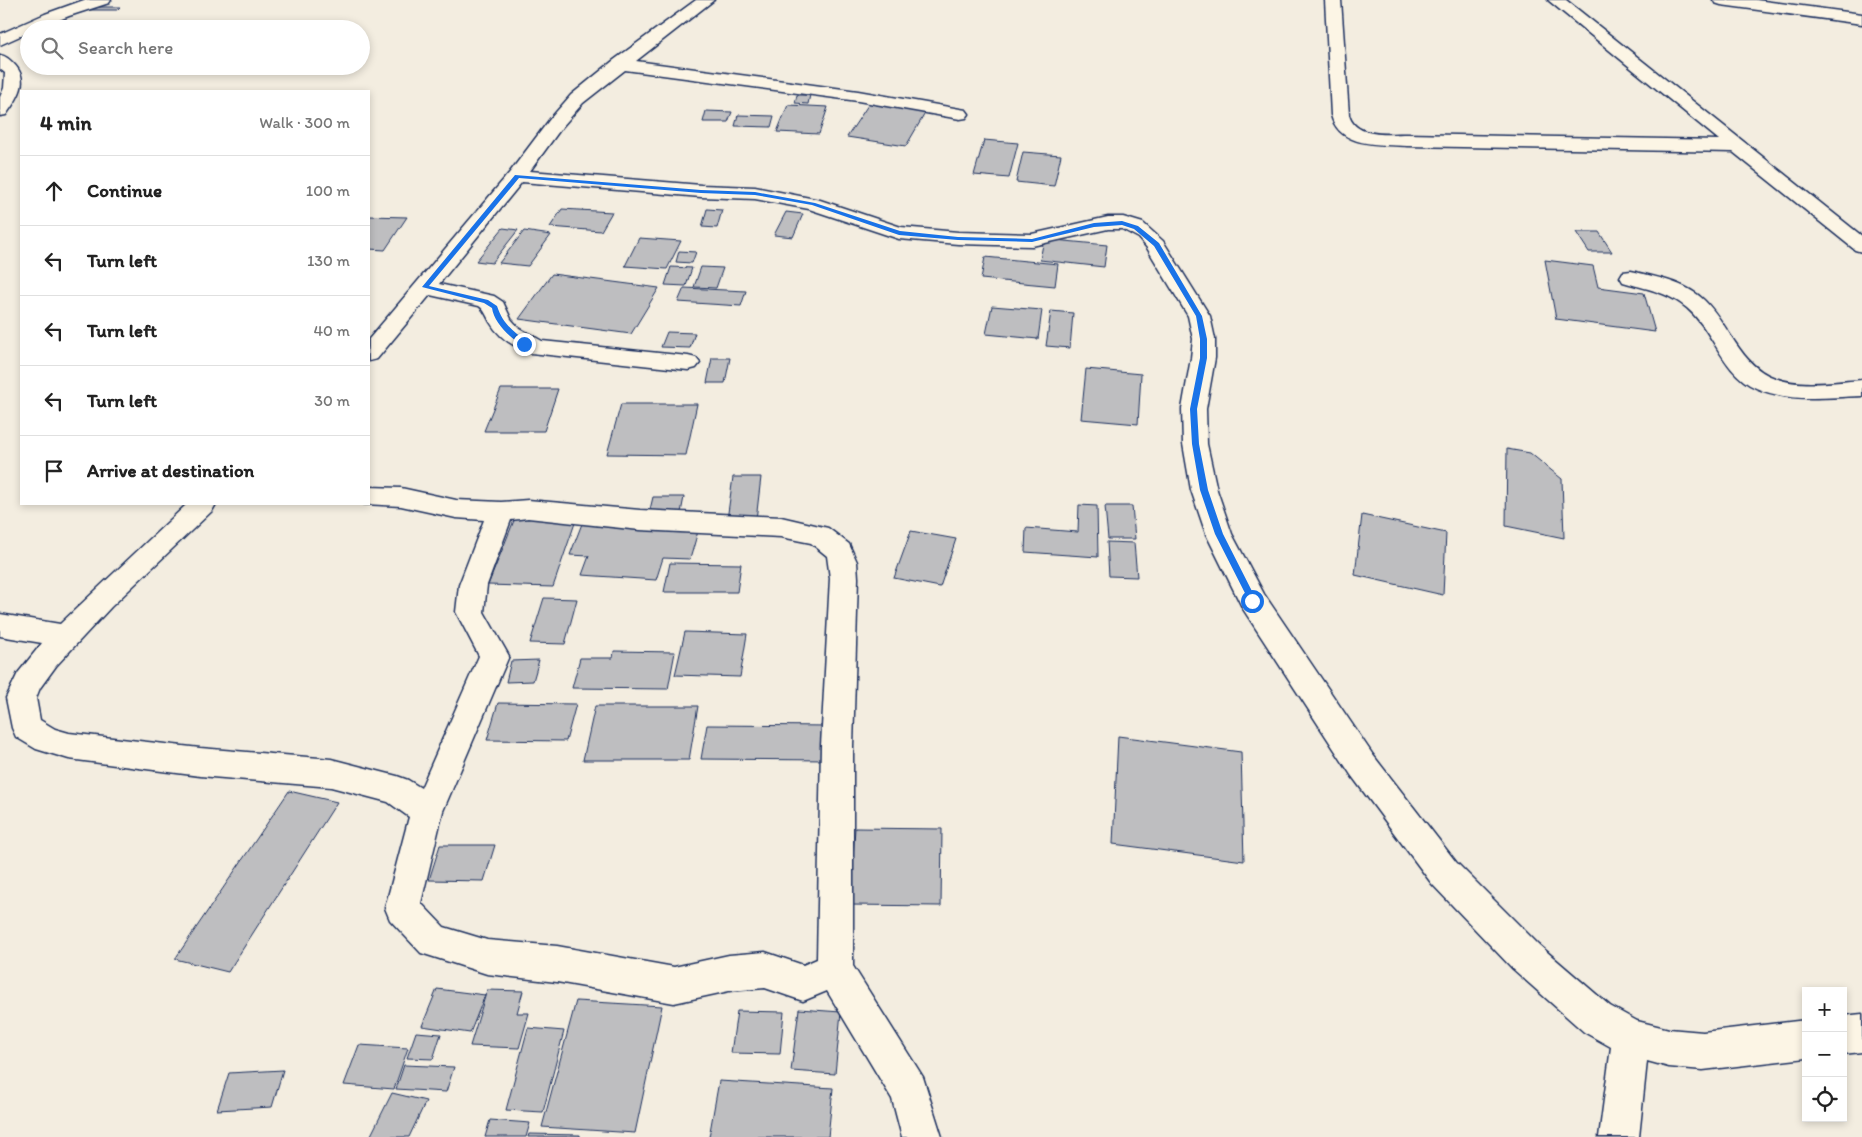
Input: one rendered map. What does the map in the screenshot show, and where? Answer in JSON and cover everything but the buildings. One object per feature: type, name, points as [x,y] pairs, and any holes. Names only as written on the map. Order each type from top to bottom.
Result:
[{"type":"street","points":[[40,20],[69,9],[104,0]]},
{"type":"street","points":[[370,353],[517,176],[561,117],[577,99],[620,64],[706,0]]},
{"type":"street","points":[[1333,0],[1340,115],[1343,126],[1348,131],[1356,134],[1407,140],[1736,146]]},
{"type":"street","points":[[1556,0],[1862,246]]},
{"type":"street","points":[[1721,0],[1862,19]]},
{"type":"street","points":[[0,40],[20,30]]},
{"type":"street","points":[[0,60],[13,72],[14,84],[7,102],[0,111]]},
{"type":"street","points":[[620,64],[858,96],[960,114]]},
{"type":"street","points":[[517,176],[701,192],[755,194],[813,204],[899,233],[928,236],[1005,241],[1032,240],[1094,225],[1122,223],[1136,227],[1156,245],[1199,316],[1204,339],[1203,358],[1194,409],[1195,444],[1204,490],[1219,534],[1252,601],[1362,765],[1444,873],[1526,956],[1597,1019],[1631,1038],[1669,1048],[1702,1051],[1802,1039]]},
{"type":"street","points":[[1631,277],[1685,296],[1701,311],[1744,368],[1764,383],[1798,390],[1862,388]]},
{"type":"street","points":[[425,287],[486,301],[495,307],[496,316],[524,344],[539,348],[688,363]]},
{"type":"street","points":[[370,496],[401,497],[456,509],[500,511],[528,509],[640,520],[782,527],[819,535],[839,551],[843,562],[844,578],[837,746],[835,970],[909,1091],[922,1137]]},
{"type":"street","points":[[202,505],[65,636],[36,669],[21,697],[27,728],[47,740],[69,746],[200,762],[331,773],[397,790],[427,811]]},
{"type":"street","points":[[500,511],[473,585],[470,612],[494,656],[427,811],[402,908],[433,941],[487,956],[557,964],[674,985],[729,973],[765,970],[803,983],[835,970]]},
{"type":"street","points":[[0,625],[65,636]]},
{"type":"street","points":[[1847,1035],[1862,1033]]},
{"type":"street","points":[[1619,1137],[1631,1038]]},
{"type":"route","points":[[524,344],[504,326],[496,316],[495,307],[486,301],[425,287],[517,176],[701,192],[755,194],[813,204],[899,233],[958,238],[1005,241],[1032,240],[1057,236],[1094,225],[1122,223],[1136,227],[1156,245],[1199,316],[1204,339],[1203,358],[1194,409],[1195,444],[1204,490],[1219,534],[1252,601]]}]
